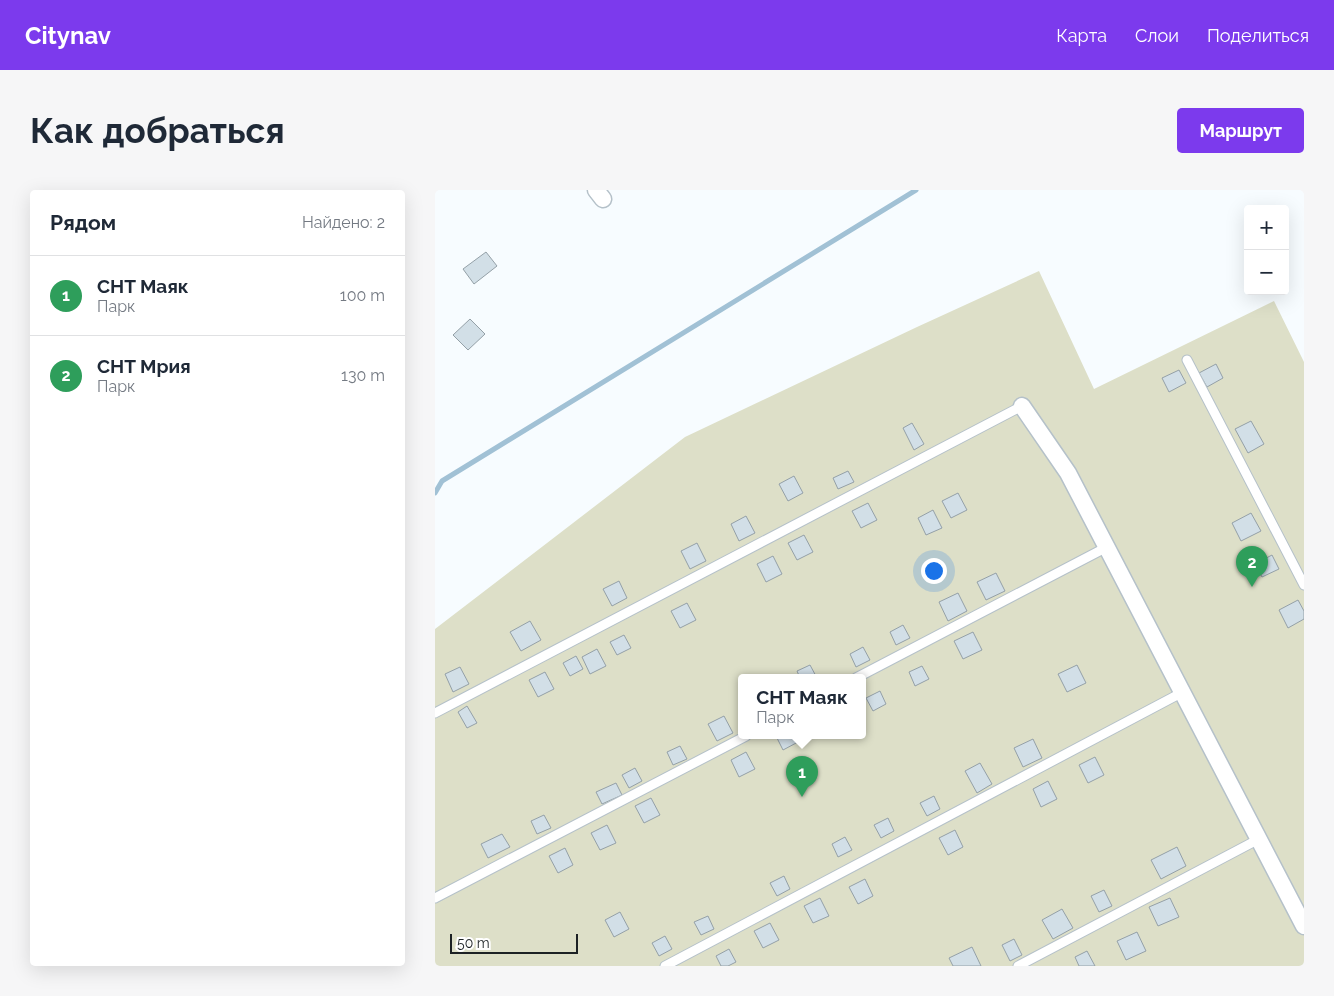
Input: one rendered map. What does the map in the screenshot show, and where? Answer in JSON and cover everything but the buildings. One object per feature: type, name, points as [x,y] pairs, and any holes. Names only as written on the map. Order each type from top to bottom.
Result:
[{"type":"street","points":[[1022,406],[1068,473],[1304,926]]},
{"type":"lane","points":[[1187,360],[1304,586]]},
{"type":"lane","points":[[435,713],[1022,406]]},
{"type":"lane","points":[[864,674],[1107,547]]},
{"type":"lane","points":[[665,966],[1183,692]]},
{"type":"lane","points":[[435,898],[740,739]]},
{"type":"lane","points":[[1018,966],[1259,839]]},
{"type":"green space","points":[[1039,271],[1094,389],[1274,301],[1304,362],[1304,966],[435,966],[435,629],[685,437]]},
{"type":"waterway","points":[[435,493],[442,481],[916,190]]},
{"type":"place","name":"СНТ Мрия","points":[[1252,587]]},
{"type":"place","name":"СНТ Маяк","points":[[802,797]]}]
